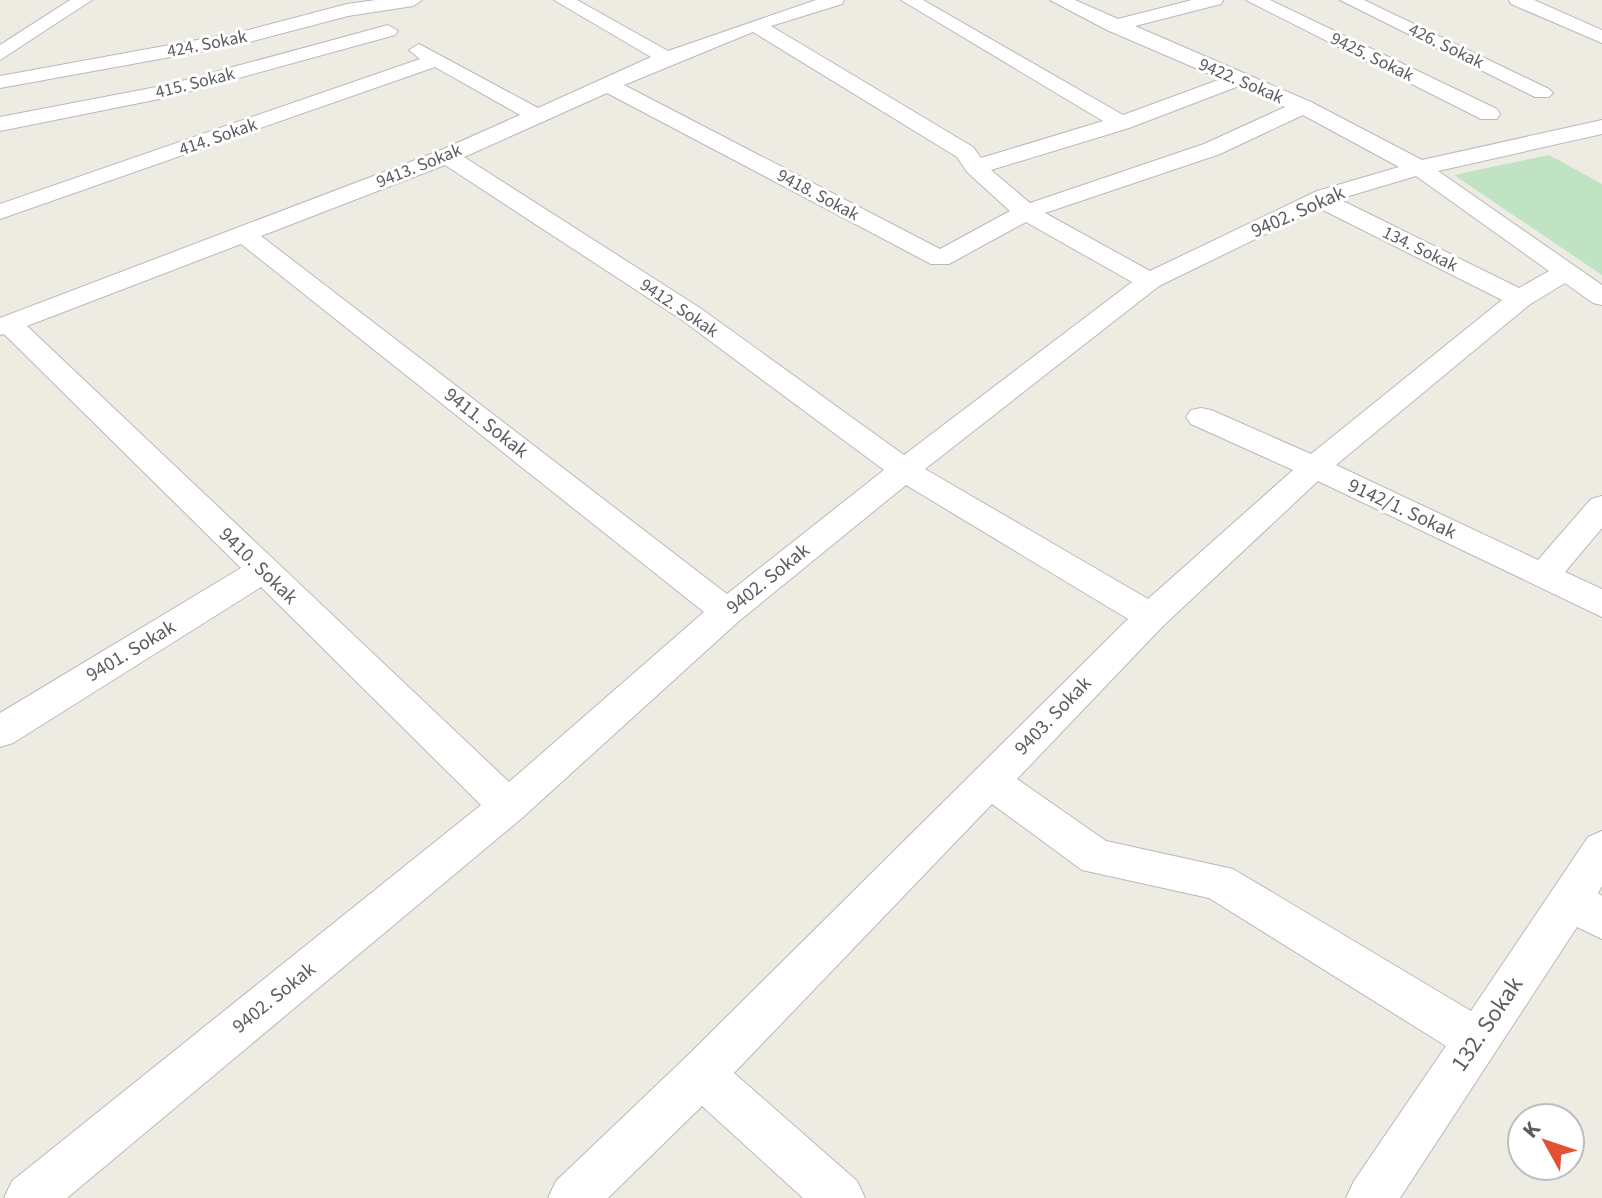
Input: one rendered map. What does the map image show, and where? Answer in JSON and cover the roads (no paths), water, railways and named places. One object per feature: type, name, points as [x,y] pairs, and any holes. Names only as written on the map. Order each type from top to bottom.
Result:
[{"type":"street","points":[[0,54],[83,0]]},
{"type":"street","name":"424. Sokak","points":[[0,82],[242,38],[347,10],[413,0]]},
{"type":"street","points":[[563,0],[667,58]]},
{"type":"street","name":"9413. Sokak","points":[[4,326],[447,156],[667,58],[755,25],[835,0]]},
{"type":"street","points":[[910,0],[1121,123]]},
{"type":"street","name":"9422. Sokak","points":[[1059,0],[1303,107],[1419,168],[1602,297]]},
{"type":"street","points":[[1114,26],[1214,0]]},
{"type":"street","name":"9425. Sokak","points":[[1255,0],[1489,114]]},
{"type":"street","name":"426. Sokak","points":[[1349,0],[1542,93]]},
{"type":"street","points":[[1518,0],[1602,37]]},
{"type":"street","points":[[347,10],[537,116]]},
{"type":"street","points":[[755,25],[965,152],[975,167],[1026,212],[1150,281]]},
{"type":"street","name":"415. Sokak","points":[[0,124],[169,91],[388,31]]},
{"type":"street","name":"414. Sokak","points":[[0,212],[436,60]]},
{"type":"street","points":[[975,167],[1121,123],[1237,80]]},
{"type":"street","name":"9418. Sokak","points":[[608,85],[940,259],[1026,212]]},
{"type":"street","points":[[1026,212],[1212,149],[1303,107]]},
{"type":"street","name":"9402. Sokak","points":[[29,1198],[508,806],[727,612],[904,470],[1150,281],[1319,199],[1419,168],[1602,127]]},
{"type":"street","name":"9412. Sokak","points":[[447,156],[691,314],[904,470],[1151,617]]},
{"type":"street","name":"134. Sokak","points":[[1319,199],[1520,299]]},
{"type":"street","name":"9411. Sokak","points":[[244,234],[727,612]]},
{"type":"street","name":"9403. Sokak","points":[[573,1198],[701,1074],[1151,617],[1314,467],[1520,299],[1566,272]]},
{"type":"street","name":"9410. Sokak","points":[[4,326],[508,806]]},
{"type":"street","name":"9142/1. Sokak","points":[[1201,417],[1314,467],[1602,604]]},
{"type":"street","points":[[1543,576],[1602,507]]},
{"type":"street","name":"9401. Sokak","points":[[0,732],[263,570]]},
{"type":"street","points":[[990,781],[1096,857],[1218,882],[1476,1039]]},
{"type":"street","name":"132. Sokak","points":[[1371,1198],[1476,1039],[1587,910],[1602,849]]},
{"type":"street","points":[[701,1074],[840,1198]]}]
